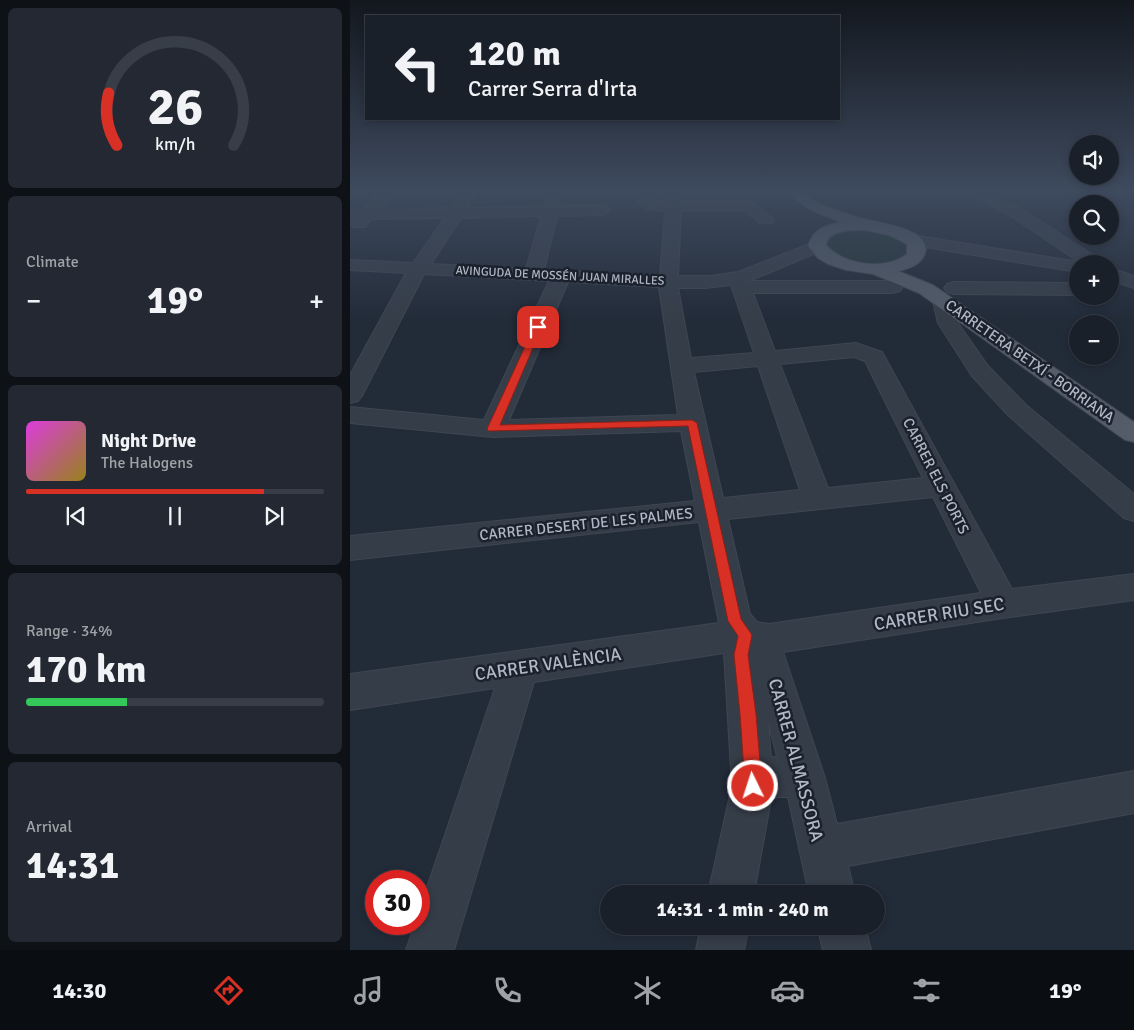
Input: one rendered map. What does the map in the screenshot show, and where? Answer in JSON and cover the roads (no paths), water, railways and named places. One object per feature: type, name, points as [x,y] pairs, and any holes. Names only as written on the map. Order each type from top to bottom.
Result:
[{"type":"main road","points":[[824,233],[817,240],[817,246],[826,257],[835,262],[855,267],[876,269],[901,265],[912,253],[895,233]]},
{"type":"main road","name":"CARRETERA BETXÍ - BORRIANA","points":[[912,253],[941,293]]},
{"type":"main road","name":"CARRETERA BETXÍ - BORRIANA","points":[[876,269],[941,293],[1134,434]]},
{"type":"street","points":[[350,396],[418,268],[441,233]]},
{"type":"street","points":[[534,275],[544,233]]},
{"type":"street","name":"CARRER ALMASSORA","points":[[673,233],[668,293],[692,423],[735,621],[745,635],[768,658],[804,778],[830,885]]},
{"type":"street","points":[[1048,233],[1080,255]]},
{"type":"street","name":"AVINGUDA DE MOSSÉN JUAN MIRALLES","points":[[740,282],[817,246]]},
{"type":"street","points":[[912,253],[970,250],[1069,266]]},
{"type":"street","name":"AVINGUDA DE MOSSÉN JUAN MIRALLES","points":[[769,268],[835,262]]},
{"type":"street","name":"AVINGUDA DE MOSSÉN JUAN MIRALLES","points":[[350,265],[670,282],[715,281],[893,287]]},
{"type":"street","points":[[493,429],[561,276]]},
{"type":"street","points":[[1119,277],[1133,282]]},
{"type":"street","points":[[740,282],[818,500]]},
{"type":"street","points":[[1119,285],[1133,282]]},
{"type":"street","points":[[1069,289],[941,293],[948,323],[980,371],[1017,410],[1134,510]]},
{"type":"street","name":"CARRER ELS PORTS","points":[[769,359],[856,350],[874,356],[1003,604]]},
{"type":"street","points":[[682,366],[769,359]]},
{"type":"street","points":[[350,415],[493,429],[692,423]]},
{"type":"street","name":"CARRER DESERT DE LES PALMES","points":[[350,548],[940,486]]},
{"type":"street","name":"CARRER RIU SEC","points":[[745,635],[769,639],[1003,604],[1134,587]]},
{"type":"street","points":[[733,885],[753,786],[748,714],[741,655],[745,635]]},
{"type":"street","name":"CARRER VALÈNCIA","points":[[350,692],[745,635]]},
{"type":"street","points":[[430,950],[520,668]]},
{"type":"street","points":[[753,786],[778,776],[804,778]]},
{"type":"street","points":[[820,849],[1134,792]]},
{"type":"street","points":[[720,950],[723,935]]},
{"type":"street","points":[[843,935],[847,950]]}]
